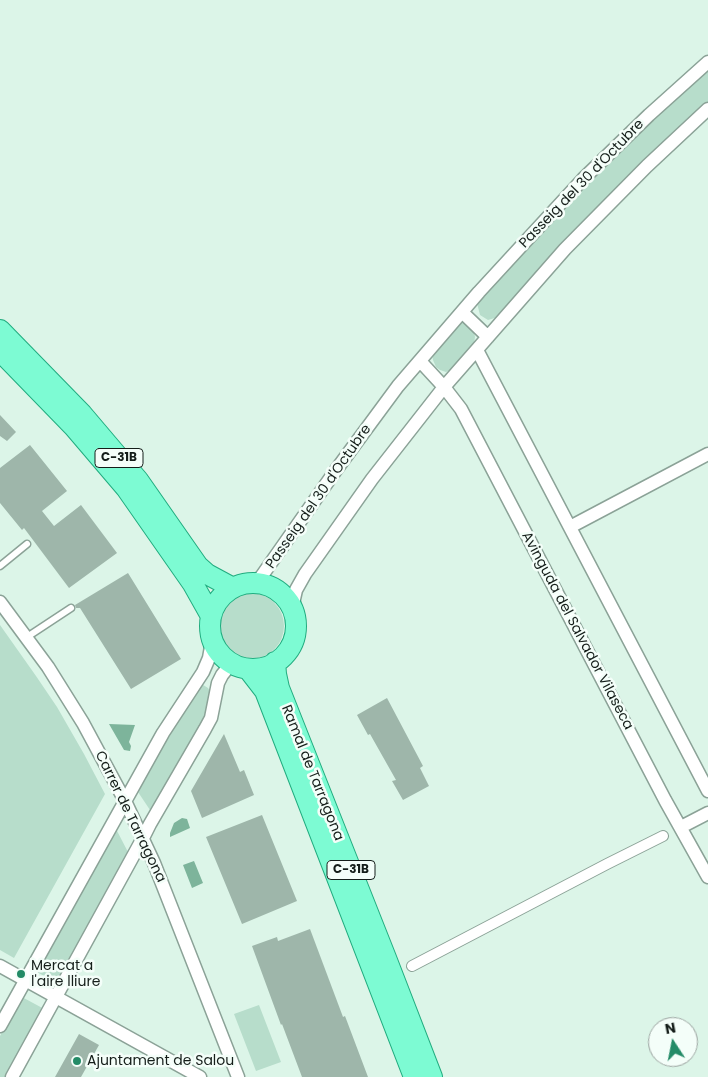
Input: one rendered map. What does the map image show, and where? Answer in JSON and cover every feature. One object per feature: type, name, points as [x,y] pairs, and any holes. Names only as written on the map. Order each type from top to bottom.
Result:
[{"type":"main road","name":"C-31B","points":[[0,330],[82,414],[138,480],[198,566],[206,574],[242,585],[269,586],[283,596],[292,610]]},
{"type":"main road","name":"C-31B","points":[[0,351],[74,427],[126,488],[193,584],[211,616],[210,629],[212,641],[217,651],[225,659],[241,667]]},
{"type":"main road","points":[[211,616],[214,607],[225,593],[242,585]]},
{"type":"main road","points":[[241,667],[257,669],[275,662],[284,655],[291,645],[295,634],[292,610]]},
{"type":"main road","name":"Ramal de Tarragona","points":[[275,662],[279,688],[383,948],[432,1077]]},
{"type":"main road","name":"Ramal de Tarragona","points":[[241,667],[265,691],[414,1077]]},
{"type":"street","name":"Passeig del 30 d'Octubre","points":[[242,585],[261,577],[398,386],[488,282],[583,179],[649,115],[708,62]]},
{"type":"street","points":[[292,610],[296,590],[305,574],[368,485],[444,387],[565,249],[647,166],[708,109]]},
{"type":"street","points":[[462,312],[488,337]]},
{"type":"street","points":[[477,350],[708,791]]},
{"type":"street","points":[[420,360],[444,387]]},
{"type":"street","name":"Avinguda del Salvador Vilaseca","points":[[444,387],[461,409],[665,800],[708,877]]},
{"type":"street","points":[[570,527],[708,454]]},
{"type":"street","name":"Carrer de Tarragona","points":[[0,602],[48,667],[83,723],[125,801],[154,863],[238,1077]]},
{"type":"street","points":[[0,1026],[163,733],[203,672],[209,658],[212,641]]},
{"type":"street","points":[[12,1077],[150,824],[205,729],[214,706],[218,683],[226,670],[241,667]]},
{"type":"street","points":[[681,827],[708,813]]},
{"type":"street","points":[[412,966],[663,836]]},
{"type":"street","points":[[0,966],[200,1077]]},
{"type":"lane","points":[[0,566],[27,544]]},
{"type":"lane","points":[[27,637],[71,608]]},
{"type":"shaded area","points":[[708,67],[708,104],[498,317],[488,320],[480,315],[477,303],[563,205]]},
{"type":"shaded area","points":[[464,322],[474,332],[474,344],[453,369],[446,372],[440,370],[436,367],[432,354],[457,323]]},
{"type":"shaded area","points":[[251,593],[264,596],[274,603],[281,613],[284,626],[281,639],[274,649],[264,656],[251,659],[238,656],[228,649],[221,639],[218,626],[221,613],[228,603],[238,596]]},
{"type":"shaded area","points":[[0,625],[57,707],[105,794],[14,958],[0,950]]},
{"type":"shaded area","points":[[200,683],[208,688],[212,694],[207,715],[152,813],[136,789]]},
{"type":"shaded area","points":[[109,724],[135,725],[129,742],[131,746],[130,751],[124,750]]},
{"type":"shaded area","points":[[182,818],[187,819],[190,828],[170,837],[174,823]]},
{"type":"shaded area","points":[[115,827],[129,854],[59,984],[35,971]]},
{"type":"shaded area","points":[[194,861],[203,883],[192,888],[183,865]]},
{"type":"shaded area","points":[[22,997],[46,1010],[8,1077],[0,1077],[0,1036]]},
{"type":"shaded area","points":[[259,1005],[281,1062],[256,1071],[234,1014]]},
{"type":"building","points":[[0,415],[16,432],[7,441],[0,436]]},
{"type":"building","points":[[30,445],[67,491],[42,511],[54,526],[81,505],[117,553],[69,588],[24,528],[22,530],[0,503],[0,468]]},
{"type":"building","points":[[128,573],[181,659],[131,689],[80,608],[76,608],[75,605]]},
{"type":"building","points":[[387,698],[423,766],[420,768],[429,786],[403,800],[392,781],[396,780],[357,715]]},
{"type":"building","points":[[224,734],[240,772],[244,770],[254,795],[202,818],[191,791]]},
{"type":"building","points":[[262,815],[297,901],[242,924],[206,837]]},
{"type":"building","points":[[310,929],[368,1077],[302,1077],[281,1025],[252,946],[277,937],[278,941]]},
{"type":"building","name":"Ajuntament de Salou","points":[[79,1034],[99,1045],[81,1077],[55,1077]]},
{"type":"place","name":"Mercat a l'aire lliure","points":[[21,974]]},
{"type":"place","name":"Ajuntament de Salou","points":[[77,1061]]}]
